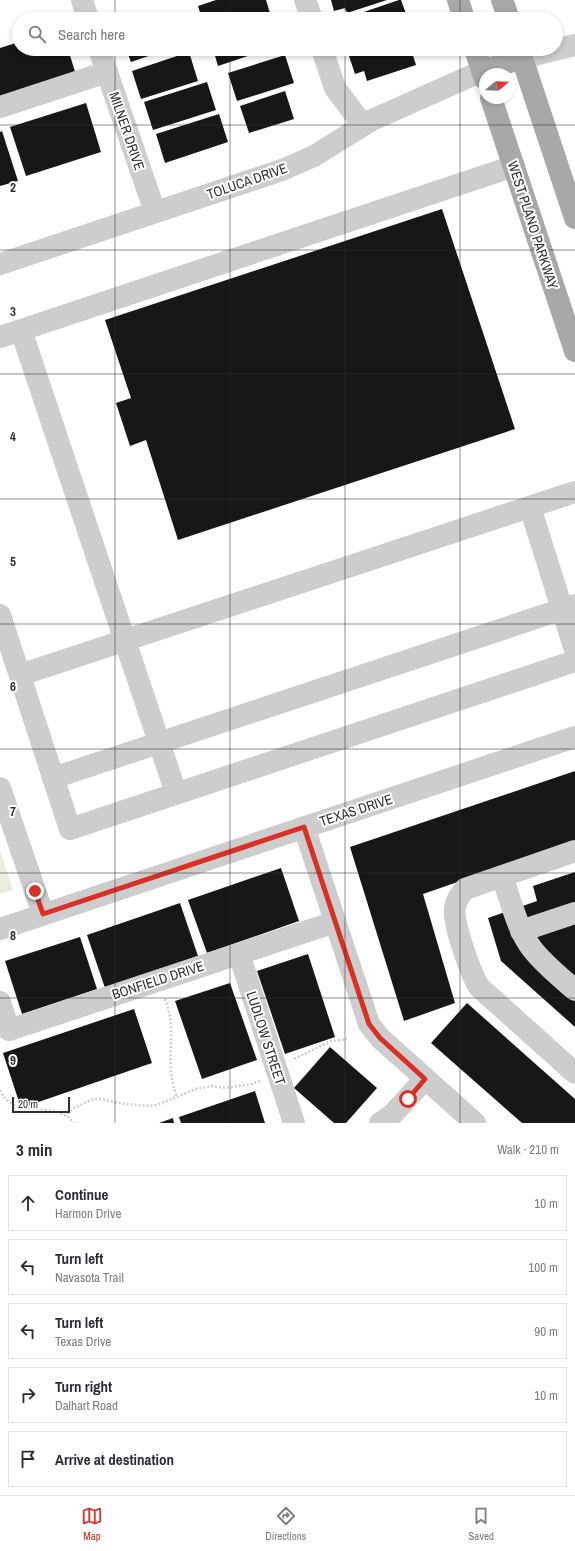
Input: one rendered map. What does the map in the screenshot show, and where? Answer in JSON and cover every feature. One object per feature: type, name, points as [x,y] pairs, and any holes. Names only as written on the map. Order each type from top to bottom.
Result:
[{"type":"main road","points":[[458,0],[462,12]]},
{"type":"main road","points":[[502,0],[506,12]]},
{"type":"main road","points":[[477,56],[482,68]]},
{"type":"main road","points":[[496,68],[517,56]]},
{"type":"main road","points":[[521,56],[575,218]]},
{"type":"main road","name":"WEST PLANO PARKWAY","points":[[493,104],[575,351]]},
{"type":"street","points":[[305,0],[309,12]]},
{"type":"street","points":[[563,48],[575,46]]},
{"type":"street","name":"MILNER DRIVE","points":[[101,56],[155,212]]},
{"type":"street","points":[[324,56],[335,88],[363,125]]},
{"type":"street","points":[[0,107],[106,72]]},
{"type":"street","name":"TOLUCA DRIVE","points":[[0,264],[282,170],[314,156],[372,120],[479,77]]},
{"type":"street","points":[[0,338],[514,166]]},
{"type":"street","points":[[22,330],[176,793]]},
{"type":"street","points":[[20,675],[575,492]]},
{"type":"street","points":[[530,507],[568,607],[575,650]]},
{"type":"street","points":[[53,778],[568,607]]},
{"type":"street","points":[[0,615],[70,829],[575,661]]},
{"type":"street","name":"TEXAS DRIVE","points":[[0,929],[575,737]]},
{"type":"street","points":[[0,788],[43,914]]},
{"type":"street","points":[[304,827],[369,1024],[380,1038],[475,1123]]},
{"type":"street","points":[[575,851],[466,889],[456,901],[454,909],[455,919],[479,987],[575,1073]]},
{"type":"street","points":[[502,877],[521,931],[532,949],[547,966],[575,990]]},
{"type":"street","points":[[521,931],[575,913]]},
{"type":"street","name":"BONFIELD DRIVE","points":[[0,1002],[9,1030],[335,922]]},
{"type":"street","name":"LUDLOW STREET","points":[[238,954],[294,1123]]},
{"type":"street","points":[[380,1123],[393,1114],[425,1079]]},
{"type":"path","points":[[164,998],[170,1017],[170,1072],[176,1097]]},
{"type":"path","points":[[290,1062],[310,1050],[331,1042],[347,1039]]},
{"type":"path","points":[[64,1116],[74,1108],[93,1099],[101,1098],[118,1103],[147,1106],[158,1105],[196,1089],[212,1086],[226,1088],[252,1084]]},
{"type":"path","points":[[0,1090],[10,1103],[18,1108],[27,1110],[48,1110],[64,1116],[74,1123]]},
{"type":"shaded area","points":[[0,850],[13,890],[0,894]]},
{"type":"building","points":[[216,0],[266,0],[270,12],[200,12],[198,6]]},
{"type":"building","points":[[331,0],[387,0],[350,12],[347,12],[345,8],[334,11]]},
{"type":"building","points":[[401,0],[405,12],[364,12]]},
{"type":"building","points":[[12,44],[12,56],[70,56],[77,78],[0,97],[0,48]]},
{"type":"building","points":[[129,56],[149,56],[131,62]]},
{"type":"building","points":[[177,56],[190,56],[198,81],[141,99],[132,71]]},
{"type":"building","points":[[215,56],[248,56],[218,66]]},
{"type":"building","points":[[285,56],[294,83],[237,101],[228,73]]},
{"type":"building","points":[[349,56],[413,56],[416,65],[367,81],[364,71],[355,74]]},
{"type":"building","points":[[207,82],[216,110],[153,130],[144,102]]},
{"type":"building","points":[[285,91],[294,119],[249,133],[240,106]]},
{"type":"building","points":[[86,103],[101,152],[26,176],[10,127]]},
{"type":"building","points":[[219,114],[228,142],[165,163],[156,134]]},
{"type":"building","points":[[2,131],[18,181],[0,186],[0,132]]},
{"type":"building","points":[[442,209],[515,429],[178,540],[146,440],[130,446],[116,403],[131,398],[105,320]]},
{"type":"building","points":[[575,771],[575,841],[423,894],[455,1003],[404,1021],[350,847]]},
{"type":"building","points":[[281,868],[299,921],[207,953],[188,900]]},
{"type":"building","points":[[575,872],[575,1027],[501,961],[488,918],[537,901],[533,886]]},
{"type":"building","points":[[180,903],[198,956],[105,988],[87,935]]},
{"type":"building","points":[[80,937],[97,989],[22,1014],[5,961]]},
{"type":"building","points":[[308,954],[335,1037],[285,1054],[257,971]]},
{"type":"building","points":[[230,983],[257,1060],[202,1079],[175,1001]]},
{"type":"building","points":[[467,1003],[575,1099],[575,1123],[522,1123],[431,1043]]},
{"type":"building","points":[[134,1009],[152,1063],[21,1108],[3,1053]]},
{"type":"building","points":[[330,1047],[377,1088],[346,1123],[334,1123],[294,1088]]},
{"type":"building","points":[[255,1091],[265,1123],[181,1123],[179,1117]]},
{"type":"building","points":[[173,1118],[174,1123],[159,1123]]},
{"type":"route","points":[[35,891],[43,914],[304,827],[369,1024],[380,1038],[425,1079],[408,1099]]}]
